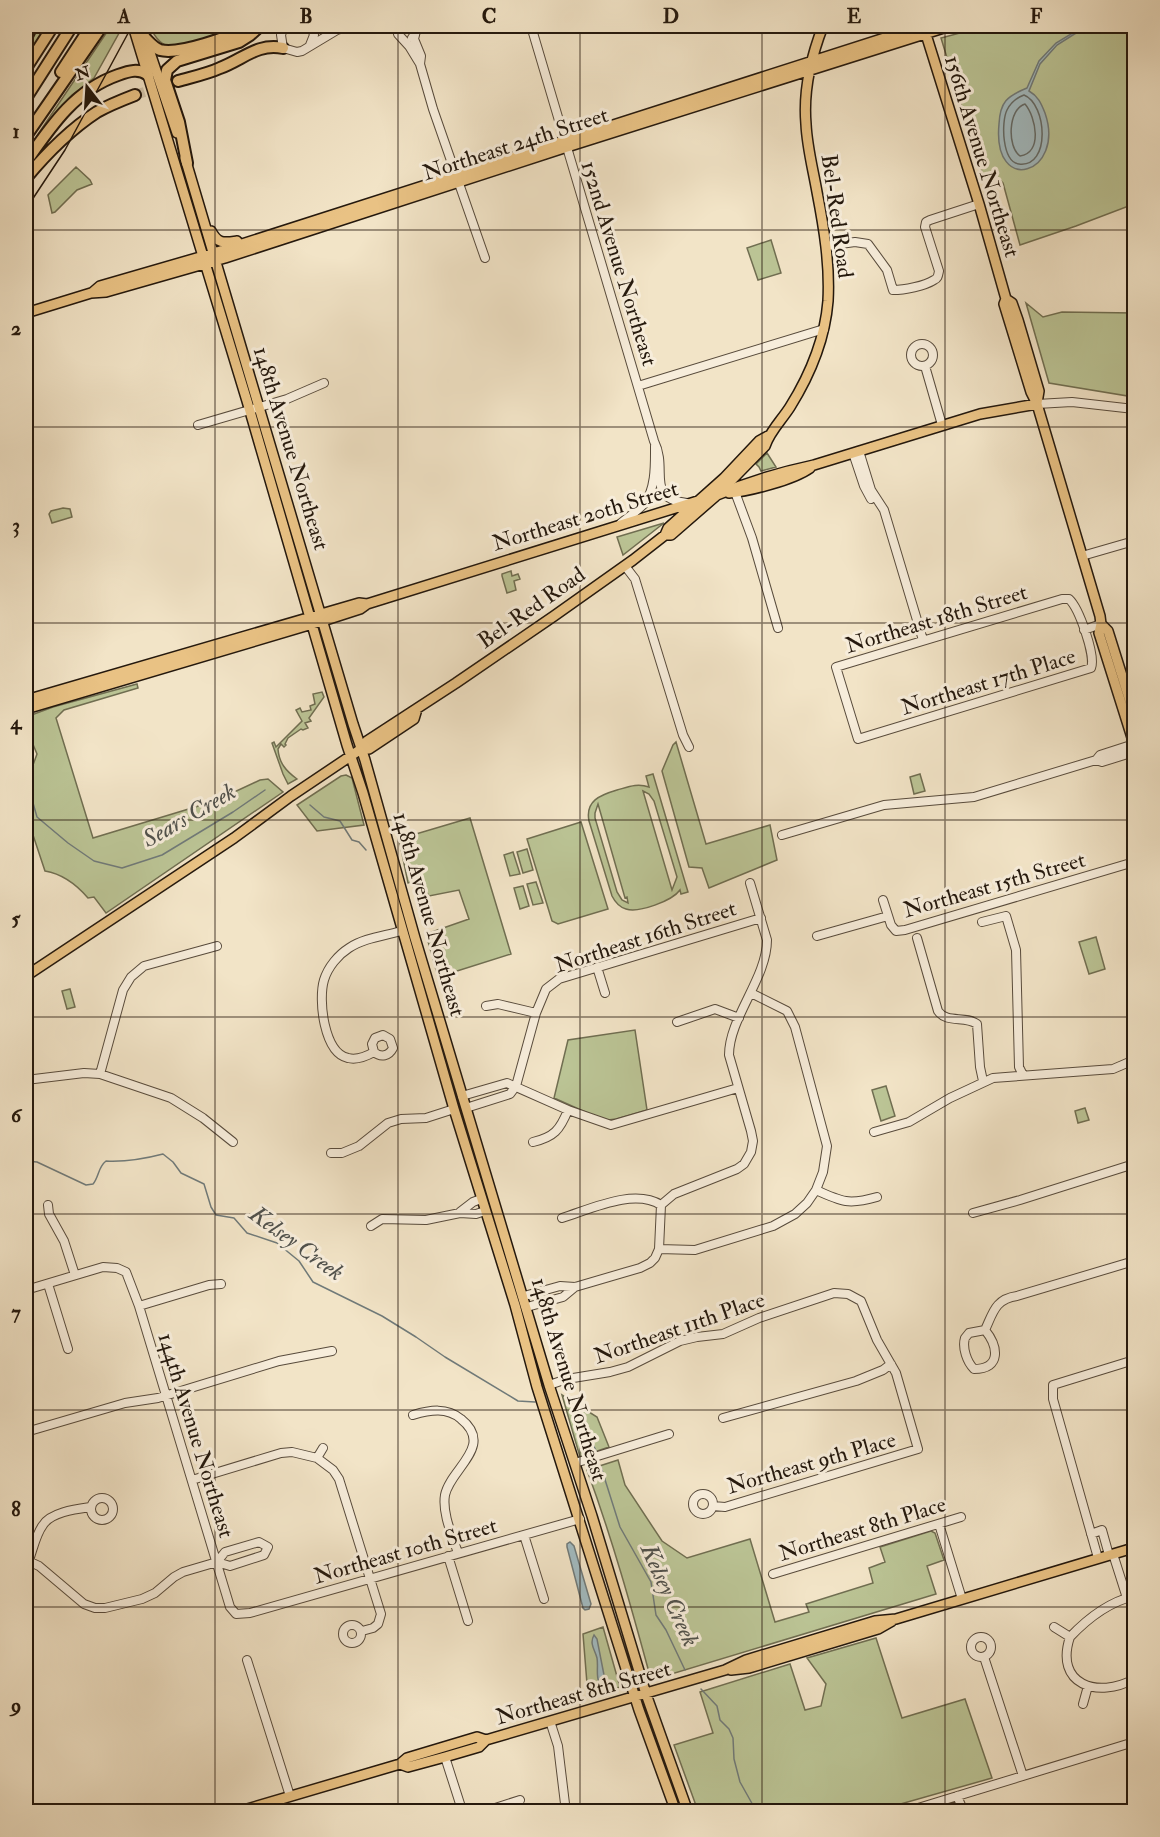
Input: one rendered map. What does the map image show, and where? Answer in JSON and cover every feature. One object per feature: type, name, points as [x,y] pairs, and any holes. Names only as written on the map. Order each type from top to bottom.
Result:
[{"type":"highway","points":[[26,38],[32,26]]},
{"type":"highway","points":[[26,68],[53,26]]},
{"type":"highway","points":[[26,98],[72,26]]},
{"type":"highway","points":[[26,128],[91,26]]},
{"type":"highway","points":[[26,136],[102,26]]},
{"type":"highway","points":[[145,39],[159,50],[177,50],[223,38],[247,26]]},
{"type":"highway","points":[[187,163],[179,122],[165,80],[167,70],[177,61],[239,42],[260,26]]},
{"type":"highway","points":[[178,81],[219,69],[256,49],[273,46],[283,48]]},
{"type":"highway","points":[[26,162],[44,136],[75,100],[88,89],[108,78],[130,71],[138,70],[148,75]]},
{"type":"highway","points":[[26,178],[51,150],[92,116],[110,105],[135,95]]},
{"type":"main road","name":"148th Avenue Northeast","points":[[133,26],[210,258],[401,931],[515,1305],[537,1388],[635,1698],[680,1811]]},
{"type":"main road","name":"148th Avenue Northeast","points":[[141,26],[187,163],[203,218],[210,258]]},
{"type":"main road","name":"Bel-Red Road","points":[[665,535],[671,535],[717,495],[765,446],[768,436],[788,410],[806,379],[824,329],[829,273],[806,124],[805,102],[811,65],[823,26]]},
{"type":"main road","name":"Northeast 24th Street","points":[[566,143],[626,128],[924,28],[950,26]]},
{"type":"main road","name":"156th Avenue Northeast","points":[[924,28],[979,204],[1006,299],[1004,304],[1031,392],[1037,404],[1100,616],[1099,633],[1134,744]]},
{"type":"main road","name":"Northeast 24th Street","points":[[26,313],[91,293],[106,292],[566,143],[650,112],[811,65]]},
{"type":"main road","points":[[672,113],[692,99]]},
{"type":"main road","points":[[626,128],[650,112]]},
{"type":"main road","name":"Northeast 24th Street","points":[[210,258],[269,235],[375,205]]},
{"type":"main road","points":[[203,218],[216,240],[220,242],[227,243],[269,235]]},
{"type":"main road","name":"Northeast 20th Street","points":[[26,709],[116,683],[359,603],[367,604],[717,495],[762,478],[814,465],[986,412],[1037,404]]},
{"type":"main road","name":"148th Avenue Northeast","points":[[254,408],[322,617],[462,1096],[549,1385],[609,1569],[680,1811]]},
{"type":"main road","name":"Bel-Red Road","points":[[26,976],[234,838],[361,749],[367,741],[625,566],[665,535],[668,528],[724,478],[759,441],[768,436]]},
{"type":"main road","points":[[752,460],[751,472],[754,476],[762,478]]},
{"type":"main road","points":[[717,495],[801,474],[814,465]]},
{"type":"main road","name":"Northeast 20th Street","points":[[28,700],[312,620]]},
{"type":"main road","name":"156th Avenue Northeast","points":[[1101,624],[1108,631],[1134,714]]},
{"type":"main road","name":"Northeast 20th Street","points":[[116,683],[146,665]]},
{"type":"main road","name":"Northeast 20th Street","points":[[58,699],[85,683]]},
{"type":"main road","points":[[398,919],[407,919],[415,938]]},
{"type":"main road","points":[[474,1173],[477,1169],[481,1172],[493,1197]]},
{"type":"main road","points":[[515,1305],[524,1322],[528,1323],[530,1317]]},
{"type":"main road","points":[[589,1547],[601,1574],[607,1574],[609,1569]]},
{"type":"main road","name":"Northeast 8th Street","points":[[400,1764],[408,1767],[479,1747],[486,1740],[725,1670],[749,1668],[878,1629],[896,1619],[1133,1547]]},
{"type":"main road","name":"Northeast 8th Street","points":[[237,1812],[400,1764],[407,1758],[470,1739],[477,1737],[486,1740]]},
{"type":"street","points":[[284,26],[281,35],[283,48],[297,52],[307,49],[337,30],[351,26]]},
{"type":"street","points":[[307,49],[313,40],[312,26],[337,30]]},
{"type":"street","points":[[415,26],[414,39],[421,56],[420,64]]},
{"type":"street","name":"152nd Avenue Northeast","points":[[531,26],[654,441]]},
{"type":"street","points":[[396,27],[420,64],[456,178],[485,258]]},
{"type":"street","points":[[402,39],[411,39],[415,35]]},
{"type":"street","points":[[826,246],[855,242],[868,244],[887,270],[893,290],[904,290],[935,280],[939,275],[925,227],[926,222],[979,204]]},
{"type":"street","points":[[638,386],[824,329]]},
{"type":"street","points":[[925,366],[942,425]]},
{"type":"street","points":[[198,425],[298,395],[324,383]]},
{"type":"street","points":[[1037,404],[1072,402],[1134,409]]},
{"type":"street","points":[[654,441],[660,452],[660,482],[663,494],[673,501],[687,503]]},
{"type":"street","points":[[619,525],[642,506],[648,497],[654,476],[654,441]]},
{"type":"street","points":[[856,452],[867,494],[884,510],[923,640]]},
{"type":"street","points":[[735,492],[752,538],[778,628]]},
{"type":"street","points":[[1082,556],[1134,541]]},
{"type":"street","points":[[625,566],[635,579],[688,747]]},
{"type":"street","name":"Northeast 18th Street","points":[[858,739],[836,667],[1066,598],[1074,605],[1084,630]]},
{"type":"street","points":[[1084,630],[1101,624]]},
{"type":"street","name":"Northeast 17th Place","points":[[858,739],[1088,670],[1093,662],[1084,630]]},
{"type":"street","points":[[1096,760],[1100,755],[1134,744]]},
{"type":"street","points":[[782,835],[884,805],[974,796],[1096,760],[1102,762],[1134,752]]},
{"type":"street","name":"Northeast 15th Street","points":[[883,900],[891,925],[896,931],[905,930],[1134,862]]},
{"type":"street","points":[[524,1296],[560,1286],[575,1287],[650,1263],[655,1258],[658,1249],[661,1205],[674,1194],[737,1170],[752,1152],[751,1131],[729,1055],[730,1043],[739,1018],[767,950],[767,940],[750,884]]},
{"type":"street","points":[[982,922],[1006,915],[1016,950],[1020,1067],[1023,1076]]},
{"type":"street","points":[[817,936],[888,916]]},
{"type":"street","name":"Northeast 16th Street","points":[[516,1086],[536,1013],[542,996],[551,984],[559,979],[597,967],[760,918]]},
{"type":"street","points":[[374,1052],[352,1059],[345,1058],[335,1050],[322,1008],[324,980],[336,959],[349,948],[401,931]]},
{"type":"street","points":[[917,938],[938,1011],[946,1018],[970,1020],[977,1024],[983,1082]]},
{"type":"street","points":[[100,1074],[123,990],[131,977],[144,966],[217,946]]},
{"type":"street","points":[[597,967],[605,993]]},
{"type":"street","points":[[658,1249],[695,1250],[773,1226],[795,1214],[807,1203],[816,1190],[823,1172],[827,1146],[795,1027],[787,1011],[751,993]]},
{"type":"street","points":[[486,1006],[498,1004],[536,1013]]},
{"type":"street","points":[[677,1022],[715,1009],[739,1018]]},
{"type":"street","points":[[874,1132],[909,1122],[950,1098],[993,1078],[1113,1069],[1134,1060]]},
{"type":"street","points":[[26,1080],[84,1073],[100,1074],[171,1098],[203,1118],[233,1142]]},
{"type":"street","points":[[462,1096],[507,1083],[568,1110],[612,1125],[738,1089]]},
{"type":"street","points":[[466,1108],[510,1094],[516,1086]]},
{"type":"street","points":[[331,1153],[342,1153],[359,1146],[388,1123],[400,1119],[426,1118],[454,1109]]},
{"type":"street","points":[[533,1143],[557,1132],[568,1110]]},
{"type":"street","points":[[973,1213],[1134,1164]]},
{"type":"street","points":[[816,1190],[847,1202],[860,1202],[877,1197]]},
{"type":"street","points":[[562,1218],[632,1198],[644,1198],[661,1205]]},
{"type":"street","points":[[460,1213],[473,1202],[482,1199]]},
{"type":"street","points":[[26,1290],[75,1275],[64,1241],[49,1214],[48,1205]]},
{"type":"street","points":[[371,1226],[382,1219],[426,1220],[485,1211]]},
{"type":"street","points":[[985,1330],[994,1310],[1007,1297],[1134,1261]]},
{"type":"street","name":"144th Avenue Northeast","points":[[75,1275],[103,1267],[122,1269],[129,1278],[230,1607],[233,1612],[240,1614]]},
{"type":"street","points":[[48,1284],[68,1348]]},
{"type":"street","points":[[139,1306],[209,1285],[221,1284]]},
{"type":"street","points":[[527,1307],[563,1297],[575,1287]]},
{"type":"street","name":"Northeast 11th Place","points":[[549,1385],[628,1366],[680,1341],[723,1334],[759,1318],[834,1293],[848,1294],[861,1301],[877,1340],[891,1364]]},
{"type":"street","points":[[985,1330],[991,1339],[995,1359],[987,1367],[974,1369],[970,1365],[965,1350],[965,1338],[969,1334],[985,1330]]},
{"type":"street","points":[[26,1432],[125,1403],[166,1396],[279,1361],[332,1351]]},
{"type":"street","points":[[1098,1558],[1053,1399],[1053,1385],[1134,1360]]},
{"type":"street","points":[[723,1418],[856,1381],[883,1370],[891,1364]]},
{"type":"street","name":"Northeast 9th Place","points":[[713,1506],[725,1507],[918,1449],[896,1372],[891,1364]]},
{"type":"street","points":[[413,1415],[427,1411],[447,1411],[464,1421],[472,1434],[472,1451],[453,1477],[445,1493],[445,1510],[458,1553]]},
{"type":"street","points":[[575,1463],[669,1434]]},
{"type":"street","points":[[317,1458],[323,1448]]},
{"type":"street","points":[[192,1480],[281,1453],[292,1452],[317,1458],[333,1470],[339,1479],[381,1614],[378,1624],[362,1631]]},
{"type":"street","points":[[91,1507],[51,1517],[41,1527],[27,1560],[84,1604],[95,1608],[105,1608],[142,1599],[155,1593],[174,1576],[217,1562],[225,1552],[259,1542],[268,1547],[264,1555],[230,1566],[217,1562]]},
{"type":"street","name":"Northeast 8th Place","points":[[773,1574],[961,1517]]},
{"type":"street","name":"Northeast 10th Street","points":[[240,1614],[580,1519]]},
{"type":"street","points":[[939,1524],[962,1599]]},
{"type":"street","points":[[1091,1534],[1102,1530],[1131,1597],[1093,1616],[1071,1637],[1066,1654],[1067,1665],[1076,1680],[1088,1686],[1110,1688],[1132,1683]]},
{"type":"street","points":[[524,1535],[544,1599]]},
{"type":"street","points":[[448,1556],[468,1622]]},
{"type":"street","points":[[1054,1627],[1071,1637]]},
{"type":"street","points":[[984,1657],[1023,1776]]},
{"type":"street","points":[[248,1660],[290,1796]]},
{"type":"street","points":[[1083,1704],[1088,1686]]},
{"type":"street","points":[[550,1721],[558,1746],[566,1812]]},
{"type":"street","points":[[904,1812],[1134,1742]]},
{"type":"street","points":[[444,1757],[461,1811],[489,1811],[520,1800]]},
{"type":"street","points":[[957,1796],[964,1812]]},
{"type":"green space","points":[[36,26],[46,26],[26,59],[26,46]]},
{"type":"green space","points":[[111,26],[123,26],[94,78],[72,95],[59,109],[26,159],[26,152]]},
{"type":"green space","points":[[149,26],[238,26],[184,45],[168,46],[157,38]]},
{"type":"green space","points":[[986,26],[1134,26],[1134,204],[1020,245],[1003,183],[994,176],[983,176],[941,38]]},
{"type":"green space","points":[[76,167],[92,184],[77,190],[52,213],[48,195]]},
{"type":"green space","points":[[771,240],[781,273],[758,280],[747,248]]},
{"type":"green space","points":[[1026,303],[1043,317],[1062,312],[1134,313],[1134,397],[1049,383]]},
{"type":"green space","points":[[767,453],[776,467],[761,471],[756,464]]},
{"type":"green space","points":[[70,509],[72,517],[52,523],[49,514],[51,511]]},
{"type":"green space","points":[[664,523],[623,555],[617,537]]},
{"type":"green space","points":[[511,571],[512,576],[518,574],[520,579],[514,581],[516,590],[507,593],[502,574]]},
{"type":"green space","points":[[137,684],[138,688],[64,710],[56,718],[93,838],[215,801],[260,780],[268,779],[283,792],[106,913],[94,897],[88,898],[69,880],[45,871],[33,835],[26,831],[26,767],[33,765],[37,754],[26,732],[26,717],[53,707]]},
{"type":"green space","points":[[322,692],[324,697],[309,718],[311,721],[305,723],[308,728],[301,729],[288,738],[286,745],[284,747],[281,744],[278,749],[284,766],[297,779],[288,784],[272,743],[274,742],[276,747],[302,721],[296,710],[300,708],[302,712],[311,710],[310,706],[315,704],[313,694]]},
{"type":"green space","points":[[676,742],[706,844],[770,825],[777,860],[709,888],[702,868],[689,867],[662,771]]},
{"type":"green space","points":[[653,774],[688,892],[681,894],[680,890],[663,902],[647,908],[632,910],[619,906],[612,896],[588,814],[595,800],[605,794],[633,786],[649,787],[646,776]],"holes":[[[643,791],[649,794],[654,801],[677,877],[672,890]],[[598,804],[625,898],[627,897],[628,903],[622,900],[617,892],[595,818]]]},
{"type":"green space","points":[[920,774],[925,791],[914,794],[910,777]]},
{"type":"green space","points":[[346,775],[352,778],[364,825],[317,831],[297,805]]},
{"type":"green space","points":[[470,818],[511,954],[438,977],[426,934],[469,919],[459,890],[429,896],[419,881],[408,883],[399,839]]},
{"type":"green space","points":[[581,822],[608,909],[558,924],[552,921],[527,839]]},
{"type":"green space","points":[[527,849],[533,870],[523,873],[517,852]]},
{"type":"green space","points":[[513,852],[520,874],[510,876],[504,855]]},
{"type":"green space","points":[[536,882],[543,903],[533,905],[527,884]]},
{"type":"green space","points":[[523,886],[529,906],[520,909],[514,888]]},
{"type":"green space","points":[[1096,937],[1105,969],[1089,974],[1079,942]]},
{"type":"green space","points":[[70,989],[75,1007],[67,1009],[62,991]]},
{"type":"green space","points":[[635,1030],[647,1110],[608,1120],[554,1098],[568,1040]]},
{"type":"green space","points":[[886,1086],[895,1116],[881,1121],[872,1090]]},
{"type":"green space","points":[[1085,1108],[1089,1120],[1078,1123],[1075,1111]]},
{"type":"green space","points":[[562,1395],[597,1417],[609,1447],[580,1457]]},
{"type":"green space","points":[[618,1460],[625,1485],[662,1541],[687,1558],[750,1539],[775,1622],[809,1612],[806,1604],[873,1583],[869,1568],[885,1562],[880,1547],[931,1531],[935,1533],[944,1560],[927,1566],[936,1594],[655,1679],[650,1676],[613,1547],[587,1470]]},
{"type":"green space","points":[[603,1627],[620,1687],[588,1696],[583,1634]]},
{"type":"green space","points":[[876,1638],[902,1718],[965,1699],[992,1778],[876,1811],[698,1811],[674,1745],[713,1733],[700,1692],[790,1664],[805,1710],[821,1706],[826,1684],[807,1658]]},
{"type":"water","points":[[1084,26],[1057,45],[1040,64],[1029,91],[1039,100],[1045,113],[1049,134],[1046,151],[1038,163],[1027,169],[1016,169],[1006,162],[1000,147],[999,124],[1003,105],[1014,94],[1027,88],[1039,61],[1056,43]]},
{"type":"water","points":[[570,1542],[574,1546],[591,1604],[589,1609],[583,1608],[567,1547]]},
{"type":"water","points":[[594,1635],[608,1683],[607,1687],[598,1680],[597,1658],[592,1644]]},
{"type":"waterway","name":"Sears Creek","points":[[27,782],[37,817],[94,861],[122,868],[162,855],[265,790]]},
{"type":"waterway","points":[[310,805],[324,817],[340,821],[352,840],[359,842],[366,850]]},
{"type":"waterway","name":"Kelsey Creek","points":[[26,1161],[37,1162],[86,1185],[93,1184],[101,1166],[106,1161],[135,1160],[163,1154],[181,1173],[204,1184],[216,1215],[234,1218],[247,1233],[277,1243],[299,1261],[313,1282],[382,1316],[518,1401],[535,1402]]},
{"type":"waterway","name":"Kelsey Creek","points":[[568,1402],[578,1410],[596,1451]]},
{"type":"waterway","name":"Kelsey Creek","points":[[601,1467],[620,1527],[651,1582],[656,1615],[666,1630],[685,1670]]},
{"type":"waterway","name":"Kelsey Creek","points":[[701,1689],[717,1706],[720,1720],[729,1729],[733,1738],[734,1759],[740,1782],[759,1812]]},
{"type":"tunnel","points":[[135,95],[178,81]]},
{"type":"tram line","points":[[26,209],[65,150],[132,26]]}]
